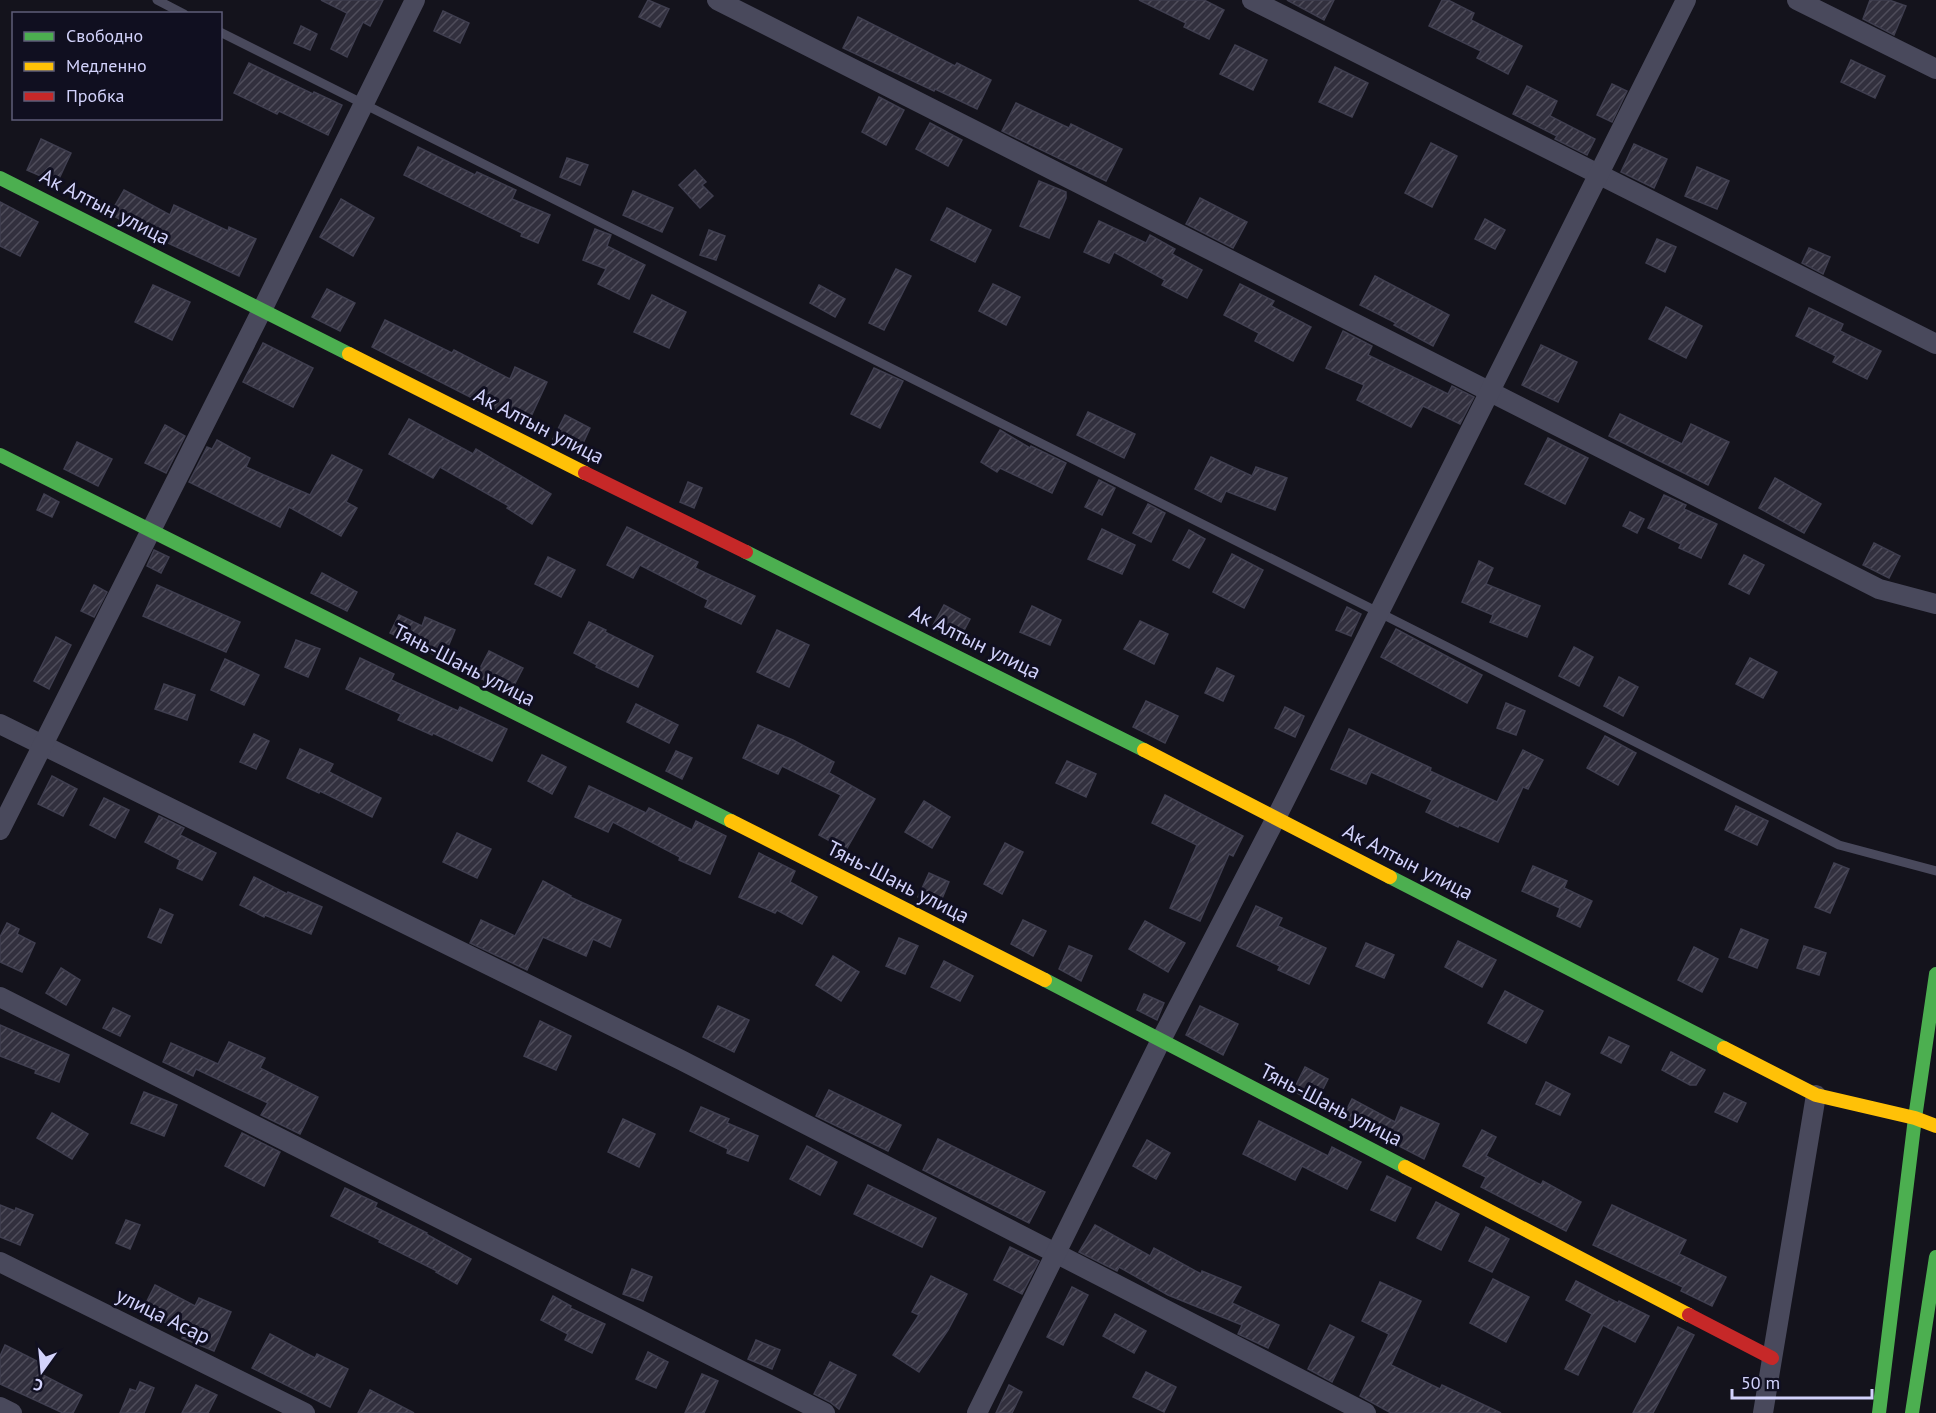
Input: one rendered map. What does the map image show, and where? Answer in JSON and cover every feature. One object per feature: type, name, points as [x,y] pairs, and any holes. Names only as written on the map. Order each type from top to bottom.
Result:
[{"type":"street","points":[[0,830],[262,310],[414,0]]},
{"type":"street","points":[[717,0],[1879,589],[1936,604]]},
{"type":"street","points":[[1252,0],[1936,344]]},
{"type":"street","points":[[977,1413],[1161,1041],[1276,818],[1686,0]]},
{"type":"street","points":[[1797,0],[1936,69]]},
{"type":"street","name":"Ак Алтын улица","points":[[0,178],[566,463],[1077,716],[1816,1095],[1915,1118],[1936,1126]]},
{"type":"street","name":"Тянь-Шань улица","points":[[0,455],[963,938],[1772,1358]]},
{"type":"street","points":[[0,724],[681,1060],[1366,1413]]},
{"type":"street","points":[[1879,1413],[1915,1118],[1936,974]]},
{"type":"street","points":[[0,998],[825,1413]]},
{"type":"street","points":[[1763,1413],[1816,1095]]},
{"type":"street","points":[[1912,1413],[1936,1257]]},
{"type":"street","name":"улица Асар","points":[[0,1262],[305,1413]]},
{"type":"street","points":[[0,1407],[12,1413]]},
{"type":"lane","points":[[157,0],[180,12]]},
{"type":"lane","points":[[222,33],[1839,845],[1936,871]]},
{"type":"building","points":[[321,0],[383,0],[370,26],[363,22],[347,57],[331,49],[347,13]]},
{"type":"building","points":[[648,0],[669,9],[660,27],[639,17]]},
{"type":"building","points":[[1139,0],[1204,0],[1224,10],[1209,39],[1184,27],[1186,23]]},
{"type":"building","points":[[1287,0],[1334,0],[1324,20]]},
{"type":"building","points":[[1442,0],[1448,0],[1474,13],[1471,20],[1522,46],[1508,74],[1477,58],[1481,51],[1429,26]]},
{"type":"building","points":[[1870,0],[1889,0],[1906,6],[1894,35],[1863,19]]},
{"type":"building","points":[[443,11],[469,23],[460,43],[434,31]]},
{"type":"building","points":[[858,17],[955,66],[957,63],[991,80],[977,109],[843,48]]},
{"type":"building","points":[[301,26],[317,34],[310,50],[294,43]]},
{"type":"building","points":[[1235,45],[1267,60],[1253,90],[1220,74]]},
{"type":"building","points":[[1851,60],[1885,76],[1875,98],[1841,82]]},
{"type":"building","points":[[249,63],[313,94],[314,92],[342,105],[328,135],[279,111],[277,114],[234,93]]},
{"type":"building","points":[[1335,67],[1368,83],[1352,117],[1319,102]]},
{"type":"building","points":[[1612,84],[1627,91],[1612,122],[1597,115]]},
{"type":"building","points":[[1527,86],[1557,101],[1550,116],[1595,139],[1587,155],[1555,139],[1557,136],[1513,114]]},
{"type":"building","points":[[879,97],[904,110],[886,145],[862,132]]},
{"type":"building","points":[[1016,103],[1069,128],[1071,124],[1122,149],[1106,181],[1002,131]]},
{"type":"building","points":[[930,123],[962,140],[948,166],[916,149]]},
{"type":"building","points":[[41,139],[71,153],[57,183],[27,170]]},
{"type":"building","points":[[1431,143],[1457,156],[1432,207],[1405,193]]},
{"type":"building","points":[[1634,144],[1667,159],[1654,188],[1621,172]]},
{"type":"building","points":[[418,147],[475,175],[477,172],[516,190],[512,199],[550,215],[538,243],[404,175]]},
{"type":"building","points":[[567,158],[588,165],[580,185],[560,177]]},
{"type":"building","points":[[1697,167],[1729,181],[1717,209],[1685,196]]},
{"type":"building","points":[[695,170],[706,182],[702,185],[713,196],[700,208],[679,185]]},
{"type":"building","points":[[1039,181],[1066,192],[1066,198],[1049,238],[1020,226]]},
{"type":"building","points":[[124,190],[170,215],[174,205],[228,231],[229,227],[256,239],[239,276],[110,214]]},
{"type":"building","points":[[633,191],[673,208],[662,232],[623,215]]},
{"type":"building","points":[[1200,198],[1247,222],[1233,248],[1186,224]]},
{"type":"building","points":[[341,199],[374,218],[353,256],[320,237]]},
{"type":"building","points":[[0,202],[38,222],[20,256],[0,246]]},
{"type":"building","points":[[947,208],[991,230],[975,262],[931,240]]},
{"type":"building","points":[[1485,219],[1505,230],[1495,249],[1475,239]]},
{"type":"building","points":[[1099,221],[1146,243],[1150,235],[1175,249],[1172,254],[1202,270],[1187,298],[1162,285],[1165,280],[1114,252],[1109,263],[1084,252]]},
{"type":"building","points":[[595,229],[611,235],[607,246],[645,265],[629,299],[598,284],[606,269],[583,260]]},
{"type":"building","points":[[709,230],[725,236],[716,260],[700,255]]},
{"type":"building","points":[[1657,239],[1676,247],[1665,272],[1646,263]]},
{"type":"building","points":[[1809,248],[1830,257],[1823,274],[1802,263]]},
{"type":"building","points":[[896,269],[911,276],[884,330],[869,323]]},
{"type":"building","points":[[1375,276],[1449,315],[1433,346],[1394,325],[1396,323],[1360,305]]},
{"type":"building","points":[[993,284],[1020,297],[1006,325],[979,311]]},
{"type":"building","points":[[1240,284],[1274,301],[1271,306],[1311,327],[1293,361],[1255,341],[1259,333],[1224,315]]},
{"type":"building","points":[[153,285],[190,302],[172,340],[135,322]]},
{"type":"building","points":[[819,285],[845,299],[835,317],[810,303]]},
{"type":"building","points":[[327,289],[355,303],[340,331],[312,317]]},
{"type":"building","points":[[652,295],[686,312],[669,348],[634,332]]},
{"type":"building","points":[[1666,307],[1702,326],[1686,358],[1649,339]]},
{"type":"building","points":[[1809,308],[1843,324],[1840,331],[1881,351],[1867,379],[1833,362],[1836,356],[1796,336]]},
{"type":"building","points":[[385,320],[452,353],[454,350],[510,379],[515,367],[547,382],[528,423],[478,401],[372,347]]},
{"type":"building","points":[[1343,331],[1372,346],[1368,355],[1448,394],[1452,386],[1474,397],[1460,424],[1423,406],[1411,427],[1357,400],[1364,385],[1326,368]]},
{"type":"building","points":[[263,343],[313,368],[293,407],[243,382]]},
{"type":"building","points":[[1541,345],[1577,362],[1558,402],[1522,385]]},
{"type":"building","points":[[874,368],[903,381],[880,428],[851,414]]},
{"type":"building","points":[[1088,412],[1135,434],[1124,458],[1077,435]]},
{"type":"building","points":[[1620,414],[1682,444],[1691,424],[1729,442],[1708,485],[1609,436]]},
{"type":"building","points":[[565,415],[590,428],[579,452],[553,439]]},
{"type":"building","points":[[409,419],[473,454],[476,449],[551,494],[532,524],[507,508],[509,506],[440,467],[433,478],[389,454]]},
{"type":"building","points":[[165,425],[185,436],[166,473],[145,463]]},
{"type":"building","points":[[1000,430],[1030,448],[1031,446],[1066,463],[1052,493],[1000,468],[997,472],[981,462]]},
{"type":"building","points":[[1548,438],[1588,458],[1565,504],[1525,484]]},
{"type":"building","points":[[217,440],[250,458],[246,467],[310,495],[332,455],[362,470],[346,502],[357,508],[341,536],[289,507],[280,527],[189,482],[207,447],[212,449]]},
{"type":"building","points":[[77,442],[112,459],[98,486],[64,469]]},
{"type":"building","points":[[1211,457],[1252,476],[1256,467],[1287,478],[1275,510],[1226,491],[1221,502],[1195,489]]},
{"type":"building","points":[[1775,478],[1821,504],[1804,533],[1759,508]]},
{"type":"building","points":[[1099,480],[1115,488],[1102,515],[1085,507]]},
{"type":"building","points":[[688,482],[702,488],[694,508],[680,502]]},
{"type":"building","points":[[44,494],[59,502],[52,517],[37,510]]},
{"type":"building","points":[[1664,495],[1686,505],[1684,509],[1717,524],[1701,558],[1679,548],[1681,544],[1648,528]]},
{"type":"building","points":[[1148,504],[1165,513],[1151,542],[1133,533]]},
{"type":"building","points":[[1630,512],[1644,519],[1637,533],[1623,526]]},
{"type":"building","points":[[627,527],[698,562],[695,568],[755,596],[741,624],[705,607],[708,600],[640,565],[633,578],[607,565]]},
{"type":"building","points":[[1102,529],[1135,545],[1122,574],[1088,559]]},
{"type":"building","points":[[1189,530],[1205,539],[1189,568],[1173,560]]},
{"type":"building","points":[[1874,543],[1900,556],[1889,578],[1863,565]]},
{"type":"building","points":[[154,550],[169,557],[161,573],[147,566]]},
{"type":"building","points":[[1232,554],[1263,570],[1244,608],[1213,592]]},
{"type":"building","points":[[1744,555],[1764,565],[1749,594],[1729,584]]},
{"type":"building","points":[[548,557],[575,570],[561,597],[535,584]]},
{"type":"building","points":[[1479,561],[1493,568],[1486,584],[1540,606],[1527,637],[1490,622],[1493,615],[1462,602]]},
{"type":"building","points":[[322,573],[357,592],[347,611],[311,593]]},
{"type":"building","points":[[94,585],[107,592],[94,617],[81,611]]},
{"type":"building","points":[[157,585],[240,622],[226,652],[143,616]]},
{"type":"building","points":[[944,605],[970,619],[959,640],[932,627]]},
{"type":"building","points":[[1032,606],[1061,620],[1050,645],[1020,632]]},
{"type":"building","points":[[1347,607],[1361,614],[1351,636],[1336,630]]},
{"type":"building","points":[[399,615],[422,626],[425,617],[455,630],[443,659],[390,633]]},
{"type":"building","points":[[1140,621],[1168,634],[1154,664],[1124,649]]},
{"type":"building","points":[[589,622],[653,656],[638,687],[596,667],[597,665],[574,653]]},
{"type":"building","points":[[1396,629],[1482,675],[1467,703],[1381,657]]},
{"type":"building","points":[[777,630],[809,645],[789,687],[757,672]]},
{"type":"building","points":[[56,637],[71,645],[49,689],[34,681]]},
{"type":"building","points":[[296,640],[320,649],[308,677],[285,667]]},
{"type":"building","points":[[1574,647],[1593,657],[1579,686],[1559,676]]},
{"type":"building","points":[[489,651],[523,668],[510,693],[476,676]]},
{"type":"building","points":[[360,658],[394,674],[391,680],[458,711],[460,707],[507,729],[492,761],[433,733],[432,735],[398,720],[401,714],[346,689]]},
{"type":"building","points":[[1750,658],[1777,672],[1763,698],[1736,684]]},
{"type":"building","points":[[225,659],[259,675],[244,705],[211,690]]},
{"type":"building","points":[[1217,668],[1234,676],[1223,701],[1205,693]]},
{"type":"building","points":[[1619,677],[1638,687],[1623,716],[1604,706]]},
{"type":"building","points":[[164,684],[195,695],[187,720],[155,709]]},
{"type":"building","points":[[1146,701],[1178,716],[1165,743],[1133,727]]},
{"type":"building","points":[[1506,703],[1525,711],[1516,735],[1497,728]]},
{"type":"building","points":[[636,704],[678,725],[669,743],[627,722]]},
{"type":"building","points":[[1285,707],[1304,716],[1295,737],[1275,728]]},
{"type":"building","points":[[758,725],[793,740],[834,762],[829,773],[875,799],[846,850],[819,835],[841,795],[782,766],[778,774],[743,758]]},
{"type":"building","points":[[1349,729],[1431,768],[1430,771],[1497,802],[1523,750],[1543,760],[1528,789],[1523,787],[1498,842],[1426,812],[1432,800],[1371,772],[1366,784],[1331,769]]},
{"type":"building","points":[[254,734],[269,741],[256,769],[240,762]]},
{"type":"building","points":[[1605,736],[1636,753],[1618,785],[1587,768]]},
{"type":"building","points":[[300,749],[333,764],[329,772],[381,798],[372,817],[320,791],[319,793],[287,778]]},
{"type":"building","points":[[676,751],[692,758],[682,779],[666,771]]},
{"type":"building","points":[[542,755],[566,767],[552,794],[528,781]]},
{"type":"building","points":[[1067,761],[1096,774],[1086,797],[1056,783]]},
{"type":"building","points":[[52,776],[77,789],[63,816],[38,804]]},
{"type":"building","points":[[589,786],[646,813],[649,808],[692,830],[696,821],[726,836],[710,874],[679,860],[680,857],[613,822],[608,832],[575,817]]},
{"type":"building","points":[[1165,795],[1243,836],[1233,856],[1229,854],[1200,921],[1170,908],[1197,845],[1152,823]]},
{"type":"building","points":[[104,798],[129,810],[115,838],[90,825]]},
{"type":"building","points":[[924,801],[950,817],[932,848],[905,832]]},
{"type":"building","points":[[1736,806],[1768,821],[1757,845],[1725,830]]},
{"type":"building","points":[[159,816],[184,828],[180,835],[216,853],[202,880],[177,868],[180,860],[145,842]]},
{"type":"building","points":[[457,833],[491,849],[477,878],[443,862]]},
{"type":"building","points":[[1005,843],[1023,852],[1002,894],[984,884]]},
{"type":"building","points":[[759,853],[795,871],[790,882],[817,897],[802,924],[777,910],[775,913],[739,897]]},
{"type":"building","points":[[1834,863],[1849,869],[1830,913],[1815,907]]},
{"type":"building","points":[[1533,866],[1567,881],[1564,888],[1592,901],[1580,927],[1557,916],[1560,908],[1522,891]]},
{"type":"building","points":[[929,873],[949,882],[938,908],[918,897]]},
{"type":"building","points":[[254,877],[287,894],[288,892],[322,907],[311,934],[265,915],[264,917],[240,905]]},
{"type":"building","points":[[543,881],[570,897],[621,920],[610,947],[593,939],[586,956],[543,937],[527,970],[470,943],[481,920],[515,936]]},
{"type":"building","points":[[1256,906],[1282,918],[1278,926],[1326,948],[1309,984],[1278,970],[1280,966],[1237,946]]},
{"type":"building","points":[[160,909],[173,915],[161,943],[148,937]]},
{"type":"building","points":[[1023,920],[1046,931],[1033,956],[1011,944]]},
{"type":"building","points":[[1145,921],[1185,943],[1168,972],[1129,949]]},
{"type":"building","points":[[7,923],[19,929],[17,934],[35,943],[22,972],[0,962],[0,937]]},
{"type":"building","points":[[1741,929],[1768,940],[1757,968],[1729,957]]},
{"type":"building","points":[[899,938],[918,946],[905,974],[886,966]]},
{"type":"building","points":[[1458,941],[1496,960],[1482,987],[1445,967]]},
{"type":"building","points":[[1366,943],[1394,955],[1384,978],[1356,966]]},
{"type":"building","points":[[1069,946],[1092,956],[1081,981],[1059,969]]},
{"type":"building","points":[[1804,946],[1826,953],[1819,975],[1797,968]]},
{"type":"building","points":[[1694,947],[1718,959],[1702,992],[1678,980]]},
{"type":"building","points":[[833,956],[859,972],[841,1001],[816,985]]},
{"type":"building","points":[[944,961],[973,976],[960,1001],[931,987]]},
{"type":"building","points":[[61,968],[80,980],[66,1005],[46,993]]},
{"type":"building","points":[[1505,991],[1543,1011],[1526,1043],[1488,1023]]},
{"type":"building","points":[[1144,994],[1164,1003],[1157,1020],[1137,1010]]},
{"type":"building","points":[[718,1006],[749,1020],[734,1052],[703,1037]]},
{"type":"building","points":[[1200,1006],[1238,1024],[1223,1055],[1186,1035]]},
{"type":"building","points":[[113,1008],[130,1016],[120,1036],[103,1028]]},
{"type":"building","points":[[540,1021],[571,1036],[556,1070],[524,1056]]},
{"type":"building","points":[[0,1025],[69,1055],[59,1082],[0,1056]]},
{"type":"building","points":[[1609,1037],[1629,1046],[1621,1063],[1601,1053]]},
{"type":"building","points":[[229,1042],[265,1058],[260,1068],[318,1097],[300,1134],[261,1115],[268,1103],[196,1069],[193,1076],[163,1062],[171,1043],[218,1064]]},
{"type":"building","points":[[1671,1052],[1705,1070],[1696,1085],[1690,1085],[1662,1070]]},
{"type":"building","points":[[1305,1067],[1328,1079],[1316,1103],[1293,1091]]},
{"type":"building","points":[[1546,1082],[1570,1094],[1560,1115],[1536,1104]]},
{"type":"building","points":[[829,1090],[901,1125],[888,1151],[816,1116]]},
{"type":"building","points":[[144,1092],[177,1105],[164,1136],[131,1123]]},
{"type":"building","points":[[1724,1093],[1746,1103],[1737,1122],[1715,1112]]},
{"type":"building","points":[[1352,1099],[1395,1122],[1401,1107],[1439,1124],[1424,1159],[1343,1117]]},
{"type":"building","points":[[701,1107],[729,1119],[727,1123],[758,1136],[748,1161],[727,1153],[728,1149],[690,1131]]},
{"type":"building","points":[[52,1113],[88,1134],[72,1159],[37,1138]]},
{"type":"building","points":[[623,1119],[655,1134],[639,1167],[608,1152]]},
{"type":"building","points":[[1259,1121],[1328,1156],[1332,1147],[1361,1162],[1347,1189],[1302,1166],[1295,1180],[1243,1154]]},
{"type":"building","points":[[1482,1130],[1496,1137],[1486,1156],[1541,1185],[1543,1181],[1581,1202],[1566,1231],[1481,1187],[1486,1177],[1463,1166]]},
{"type":"building","points":[[242,1133],[280,1152],[264,1186],[225,1166]]},
{"type":"building","points":[[938,1139],[1045,1192],[1029,1223],[923,1170]]},
{"type":"building","points":[[1147,1140],[1170,1153],[1156,1179],[1133,1166]]},
{"type":"building","points":[[807,1146],[837,1162],[820,1195],[790,1179]]},
{"type":"building","points":[[1387,1176],[1411,1188],[1395,1221],[1371,1210]]},
{"type":"building","points":[[868,1185],[936,1218],[922,1247],[854,1214]]},
{"type":"building","points":[[345,1188],[377,1203],[375,1207],[427,1233],[471,1259],[457,1284],[437,1271],[379,1242],[380,1240],[331,1216]]},
{"type":"building","points":[[1436,1202],[1459,1214],[1441,1250],[1417,1238]]},
{"type":"building","points":[[0,1205],[33,1215],[20,1245],[0,1237]]},
{"type":"building","points":[[1612,1205],[1686,1240],[1679,1254],[1726,1277],[1712,1306],[1681,1291],[1683,1287],[1593,1245]]},
{"type":"building","points":[[126,1220],[140,1225],[130,1249],[116,1243]]},
{"type":"building","points":[[1095,1225],[1150,1256],[1154,1248],[1201,1274],[1202,1271],[1241,1287],[1232,1303],[1279,1325],[1268,1348],[1238,1334],[1242,1325],[1168,1295],[1119,1267],[1117,1271],[1079,1252]]},
{"type":"building","points":[[1486,1227],[1509,1239],[1492,1272],[1469,1261]]},
{"type":"building","points":[[1010,1247],[1039,1261],[1022,1294],[994,1280]]},
{"type":"building","points":[[632,1269],[652,1277],[643,1301],[623,1294]]},
{"type":"building","points":[[931,1276],[967,1294],[948,1330],[919,1372],[893,1355],[919,1315],[912,1312]]},
{"type":"building","points":[[1493,1279],[1529,1297],[1506,1342],[1470,1323]]},
{"type":"building","points":[[1576,1281],[1649,1316],[1635,1342],[1603,1325],[1578,1375],[1565,1369],[1592,1314],[1566,1300]]},
{"type":"building","points":[[1380,1282],[1421,1301],[1391,1365],[1440,1389],[1442,1385],[1501,1413],[1391,1413],[1360,1396],[1389,1334],[1362,1321]]},
{"type":"building","points":[[155,1285],[195,1306],[199,1298],[231,1312],[214,1351],[182,1338],[184,1332],[142,1311]]},
{"type":"building","points":[[1072,1287],[1088,1295],[1063,1345],[1047,1337]]},
{"type":"building","points":[[553,1296],[571,1306],[570,1308],[605,1324],[592,1353],[565,1340],[568,1334],[541,1320]]},
{"type":"building","points":[[1115,1314],[1146,1331],[1134,1353],[1103,1336]]},
{"type":"building","points":[[1330,1325],[1354,1337],[1332,1382],[1308,1369]]},
{"type":"building","points":[[1678,1327],[1694,1335],[1653,1413],[1633,1413]]},
{"type":"building","points":[[270,1334],[315,1358],[317,1354],[348,1369],[330,1407],[252,1368]]},
{"type":"building","points":[[756,1340],[780,1350],[772,1369],[748,1359]]},
{"type":"building","points":[[5,1345],[43,1364],[39,1373],[82,1395],[73,1413],[63,1413],[0,1384],[0,1356]]},
{"type":"building","points":[[648,1352],[668,1362],[656,1388],[636,1379]]},
{"type":"building","points":[[830,1362],[856,1375],[839,1409],[814,1394]]},
{"type":"building","points":[[1146,1372],[1176,1387],[1164,1412],[1133,1397]]},
{"type":"building","points":[[702,1374],[718,1381],[704,1413],[685,1413]]},
{"type":"building","points":[[140,1382],[154,1388],[144,1413],[120,1413],[130,1389],[136,1391]]},
{"type":"building","points":[[196,1385],[217,1395],[208,1413],[182,1413]]},
{"type":"building","points":[[1009,1385],[1022,1392],[1012,1413],[996,1413]]},
{"type":"building","points":[[370,1390],[414,1413],[358,1413]]},
{"type":"traffic: fast","points":[[0,178],[349,354]]},
{"type":"traffic: fast","points":[[0,455],[731,821]]},
{"type":"traffic: fast","points":[[746,552],[1144,750]]},
{"type":"traffic: fast","points":[[1390,877],[1724,1048]]},
{"type":"traffic: fast","points":[[1879,1413],[1915,1118],[1936,974]]},
{"type":"traffic: fast","points":[[1045,980],[1405,1167]]},
{"type":"traffic: fast","points":[[1912,1413],[1936,1257]]},
{"type":"traffic: slow","points":[[349,354],[585,473]]},
{"type":"traffic: slow","points":[[1144,750],[1390,877]]},
{"type":"traffic: slow","points":[[731,821],[1045,980]]},
{"type":"traffic: slow","points":[[1724,1048],[1816,1095],[1915,1118],[1936,1126]]},
{"type":"traffic: slow","points":[[1405,1167],[1689,1315]]},
{"type":"traffic: jam","points":[[585,473],[746,552]]},
{"type":"traffic: jam","points":[[1689,1315],[1772,1358]]}]
